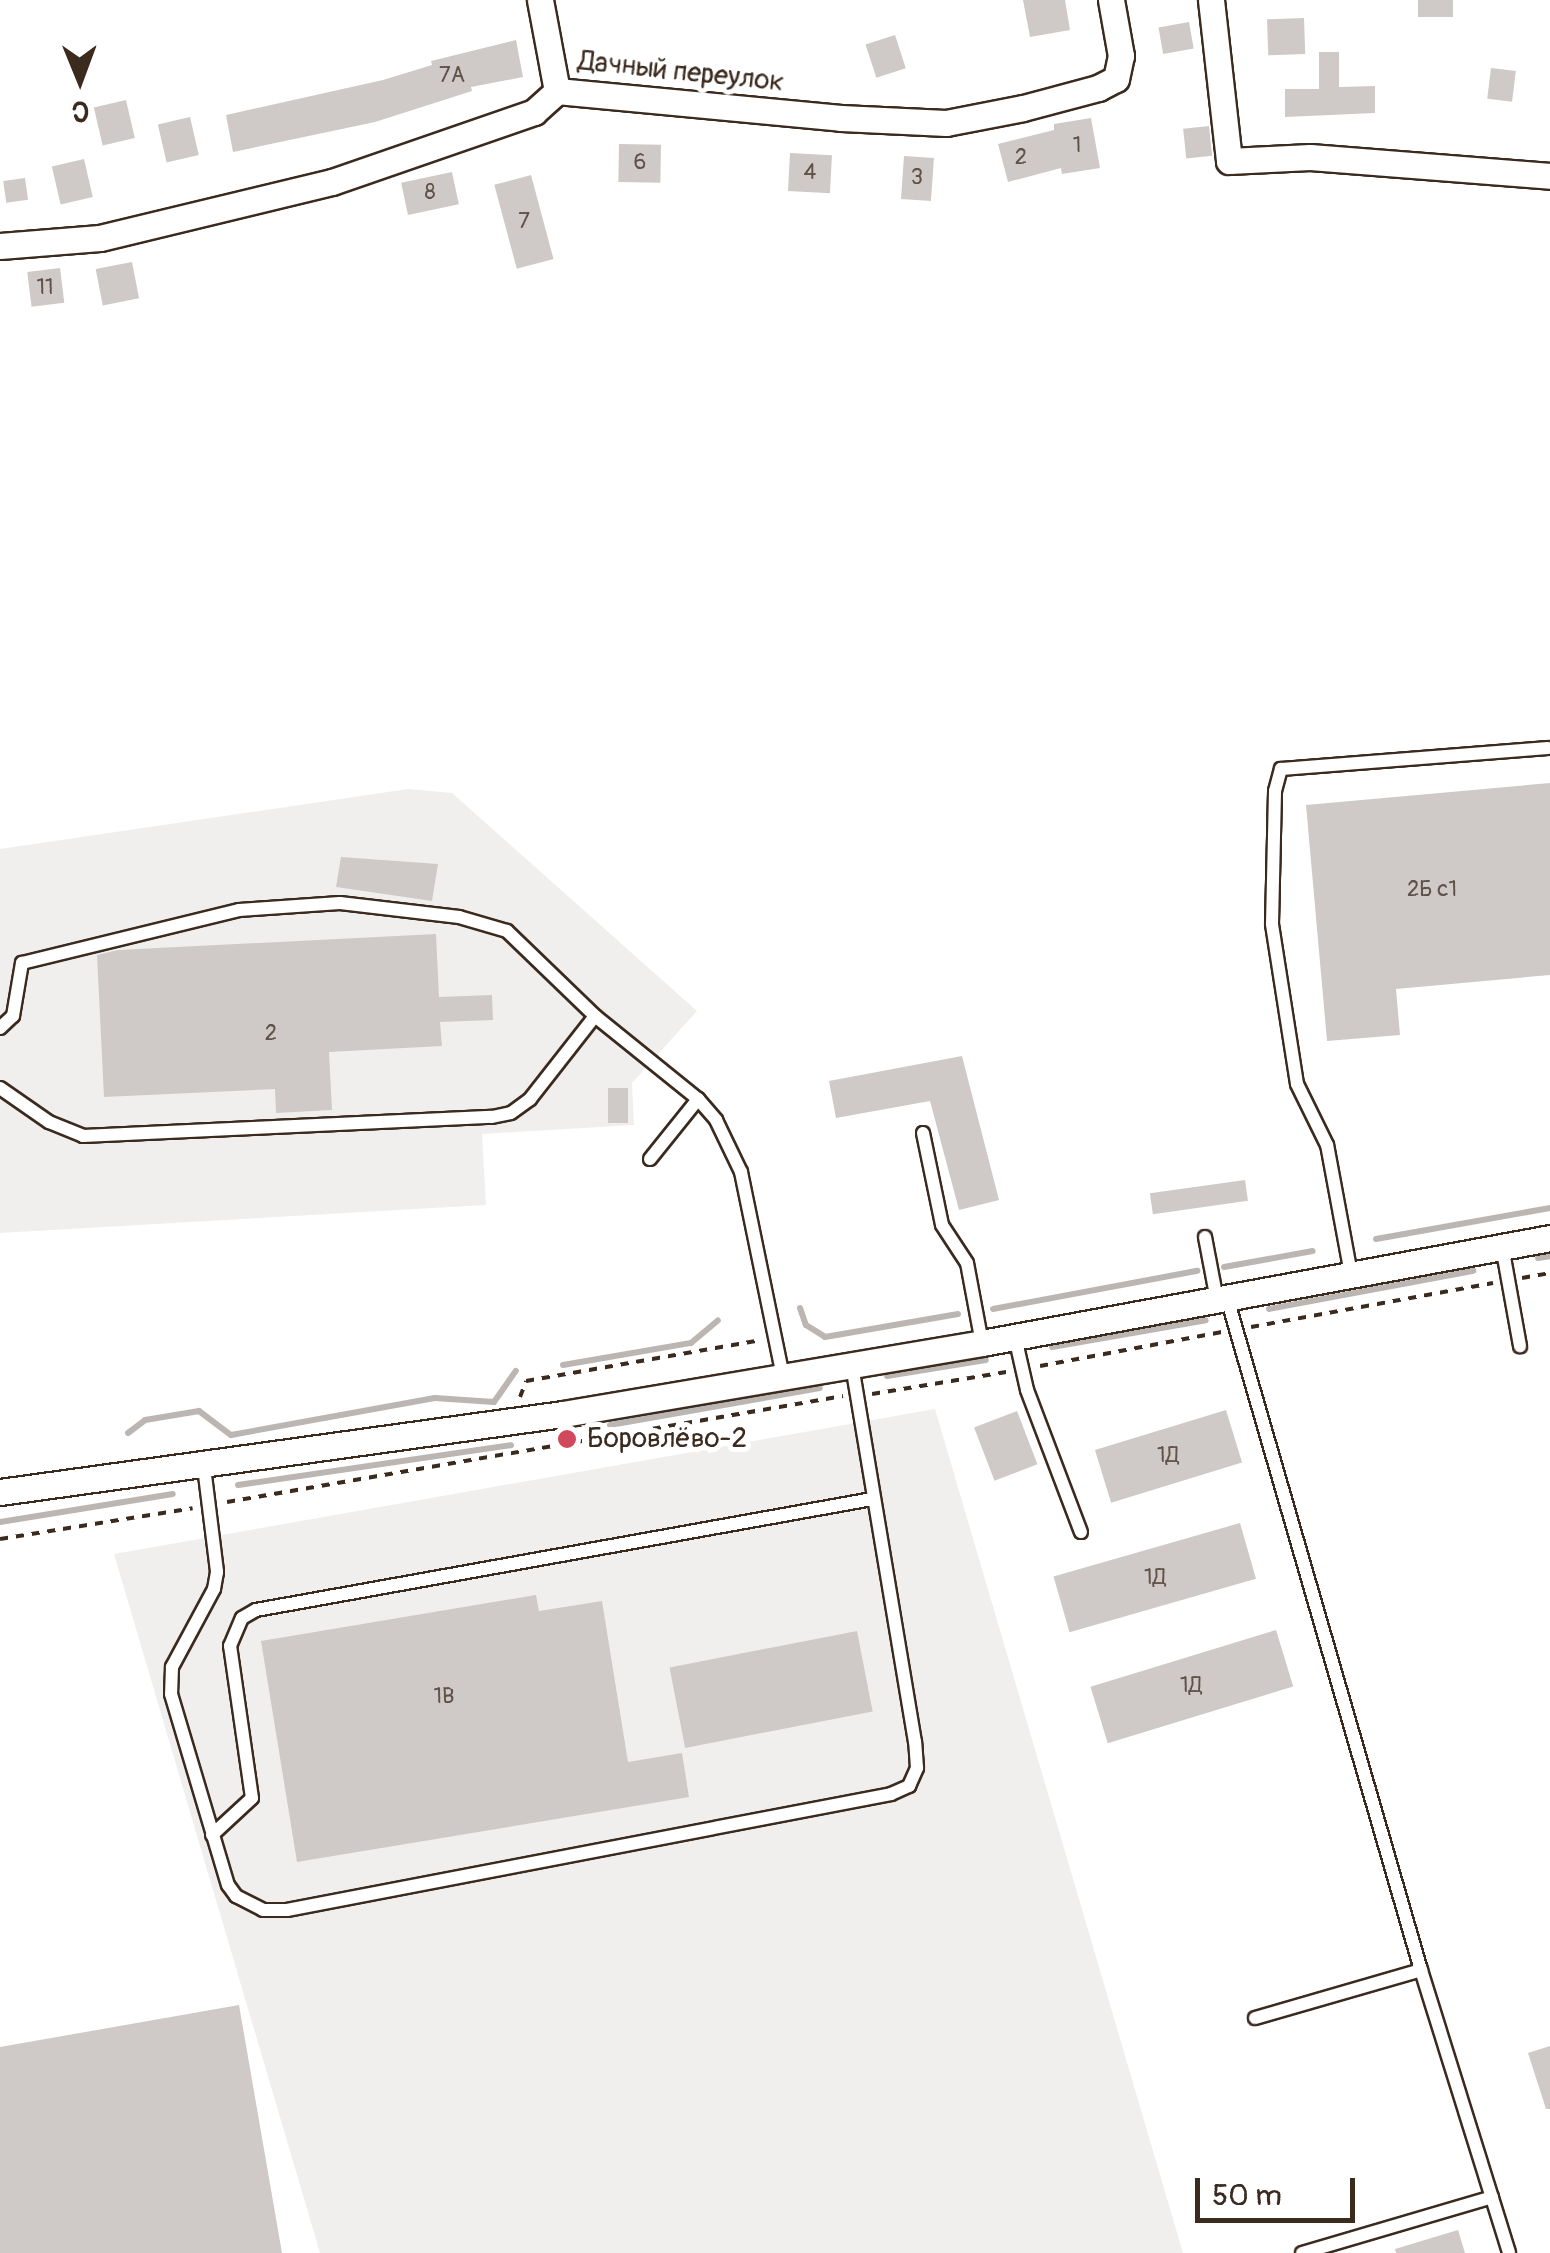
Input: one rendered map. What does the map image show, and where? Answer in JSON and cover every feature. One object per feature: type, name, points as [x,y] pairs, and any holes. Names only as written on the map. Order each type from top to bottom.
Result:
[{"type":"street","points":[[540,0],[557,91]]},
{"type":"street","name":"Дачный переулок","points":[[0,246],[100,238],[332,182],[534,112],[557,91],[841,118],[946,123],[1042,103],[1116,79],[1121,56],[1112,0]]},
{"type":"street","points":[[1211,0],[1228,162],[1310,157],[1550,176]]},
{"type":"street","points":[[0,1492],[204,1467],[1015,1338],[1550,1238]]},
{"type":"lane","points":[[1351,1274],[1327,1144],[1298,1084],[1272,924],[1275,791],[1280,768],[1548,748]]},
{"type":"lane","points":[[0,1028],[12,1016],[22,962],[239,910],[340,903],[460,917],[506,931],[595,1016],[698,1100],[716,1120],[740,1172],[782,1376]]},
{"type":"lane","points":[[0,1088],[50,1122],[83,1136],[492,1117],[510,1113],[530,1099],[595,1016]]},
{"type":"lane","points":[[650,1159],[698,1100]]},
{"type":"lane","points":[[923,1133],[942,1225],[967,1263],[982,1343]]},
{"type":"lane","points":[[1205,1237],[1222,1299],[1237,1330],[1420,1970],[1509,2253]]},
{"type":"lane","points":[[1502,1246],[1520,1346]]},
{"type":"lane","points":[[1015,1338],[1022,1369],[1082,1532]]},
{"type":"lane","points":[[204,1467],[217,1572],[214,1589],[172,1668],[170,1681],[212,1834],[236,1896],[263,1910],[286,1910],[900,1792],[915,1778],[916,1755],[852,1364]]},
{"type":"lane","points":[[212,1834],[252,1798],[230,1646],[242,1618],[256,1610],[872,1499]]},
{"type":"lane","points":[[1255,2018],[1420,1970]]},
{"type":"lane","points":[[1302,2253],[1492,2197]]},
{"type":"path","points":[[0,1540],[1022,1369],[1550,1273]]},
{"type":"path","points":[[512,1404],[526,1381],[775,1338]]},
{"type":"path","points":[[554,1438],[556,1448]]},
{"type":"shaded area","points":[[408,789],[452,793],[697,1011],[632,1083],[634,1125],[482,1134],[486,1205],[0,1233],[0,849]]},
{"type":"shaded area","points":[[935,1409],[1183,2253],[320,2253],[114,1554]]},
{"type":"building","points":[[1023,0],[1065,0],[1070,30],[1030,37]]},
{"type":"building","points":[[1418,0],[1453,0],[1453,17],[1418,17]]},
{"type":"building","points":[[1304,18],[1305,54],[1268,55],[1267,19]]},
{"type":"building","points":[[1189,22],[1194,49],[1163,54],[1158,27]]},
{"type":"building","points":[[895,35],[906,68],[876,78],[866,45]]},
{"type":"building","points":[[516,40],[523,77],[471,87],[472,91],[375,122],[233,152],[226,115],[383,80],[432,65],[431,61]]},
{"type":"building","points":[[1319,52],[1339,52],[1339,87],[1375,86],[1375,113],[1285,117],[1285,89],[1319,89]]},
{"type":"building","points":[[1491,68],[1516,71],[1512,102],[1487,99]]},
{"type":"building","points":[[126,100],[135,138],[103,145],[94,107]]},
{"type":"building","points":[[190,117],[199,155],[167,162],[158,124]]},
{"type":"building","points":[[1091,118],[1100,168],[1062,174],[1061,168],[1008,182],[998,144],[1054,130],[1054,124]]},
{"type":"building","points":[[1209,126],[1212,156],[1186,159],[1183,129]]},
{"type":"building","points":[[619,144],[661,145],[660,183],[618,182]]},
{"type":"building","points":[[790,153],[832,155],[830,193],[788,191]]},
{"type":"building","points":[[904,156],[934,158],[931,201],[901,199]]},
{"type":"building","points":[[84,159],[93,197],[61,204],[52,166]]},
{"type":"building","points":[[452,172],[459,204],[408,215],[401,183]]},
{"type":"building","points":[[531,175],[554,259],[517,269],[494,185]]},
{"type":"building","points":[[25,178],[28,200],[6,203],[3,181]]},
{"type":"building","points":[[132,262],[139,298],[103,305],[96,269]]},
{"type":"building","points":[[60,268],[64,303],[32,307],[27,272]]},
{"type":"building","points":[[1550,783],[1550,975],[1396,989],[1400,1035],[1327,1041],[1306,805]]},
{"type":"building","points":[[341,857],[438,864],[432,901],[336,887]]},
{"type":"building","points":[[436,934],[439,997],[492,995],[493,1020],[440,1022],[442,1046],[329,1052],[332,1110],[276,1113],[275,1089],[104,1097],[97,955],[118,950]]},
{"type":"building","points":[[962,1056],[999,1200],[959,1210],[930,1101],[836,1118],[829,1081]]},
{"type":"building","points":[[608,1088],[628,1088],[628,1123],[608,1123]]},
{"type":"building","points":[[1245,1180],[1248,1201],[1153,1214],[1150,1193]]},
{"type":"building","points":[[1226,1410],[1242,1463],[1111,1503],[1095,1450]]},
{"type":"building","points":[[1017,1411],[1037,1464],[994,1481],[974,1427]]},
{"type":"building","points":[[1240,1523],[1256,1579],[1070,1632],[1054,1576]]},
{"type":"building","points":[[536,1595],[539,1611],[602,1601],[628,1762],[682,1753],[689,1797],[297,1862],[261,1641]]},
{"type":"building","points":[[1276,1630],[1293,1686],[1108,1743],[1090,1687]]},
{"type":"building","points":[[857,1631],[873,1711],[685,1748],[670,1667]]},
{"type":"building","points":[[239,2005],[282,2253],[0,2253],[0,2047]]},
{"type":"building","points":[[1550,2046],[1550,2109],[1546,2109],[1528,2053]]},
{"type":"building","points":[[1458,2230],[1465,2253],[1396,2253],[1395,2249]]},
{"type":"waterway","points":[[1376,1239],[1550,1208]]},
{"type":"waterway","points":[[1224,1267],[1313,1251]]},
{"type":"waterway","points":[[1538,1258],[1550,1256]]},
{"type":"waterway","points":[[993,1309],[1197,1271]]},
{"type":"waterway","points":[[1269,1309],[1473,1271]]},
{"type":"waterway","points":[[800,1308],[806,1325],[825,1337],[958,1314]]},
{"type":"waterway","points":[[563,1365],[691,1343],[718,1320]]},
{"type":"waterway","points":[[1052,1347],[1206,1320]]},
{"type":"waterway","points":[[887,1376],[986,1360]]},
{"type":"waterway","points":[[128,1433],[145,1420],[199,1411],[231,1435],[435,1398],[494,1402],[516,1371]]},
{"type":"waterway","points":[[610,1425],[820,1388]]},
{"type":"waterway","points":[[238,1485],[511,1445]]},
{"type":"waterway","points":[[0,1522],[173,1494]]},
{"type":"place","name":"Боровлёво-2","points":[[567,1439]]}]
